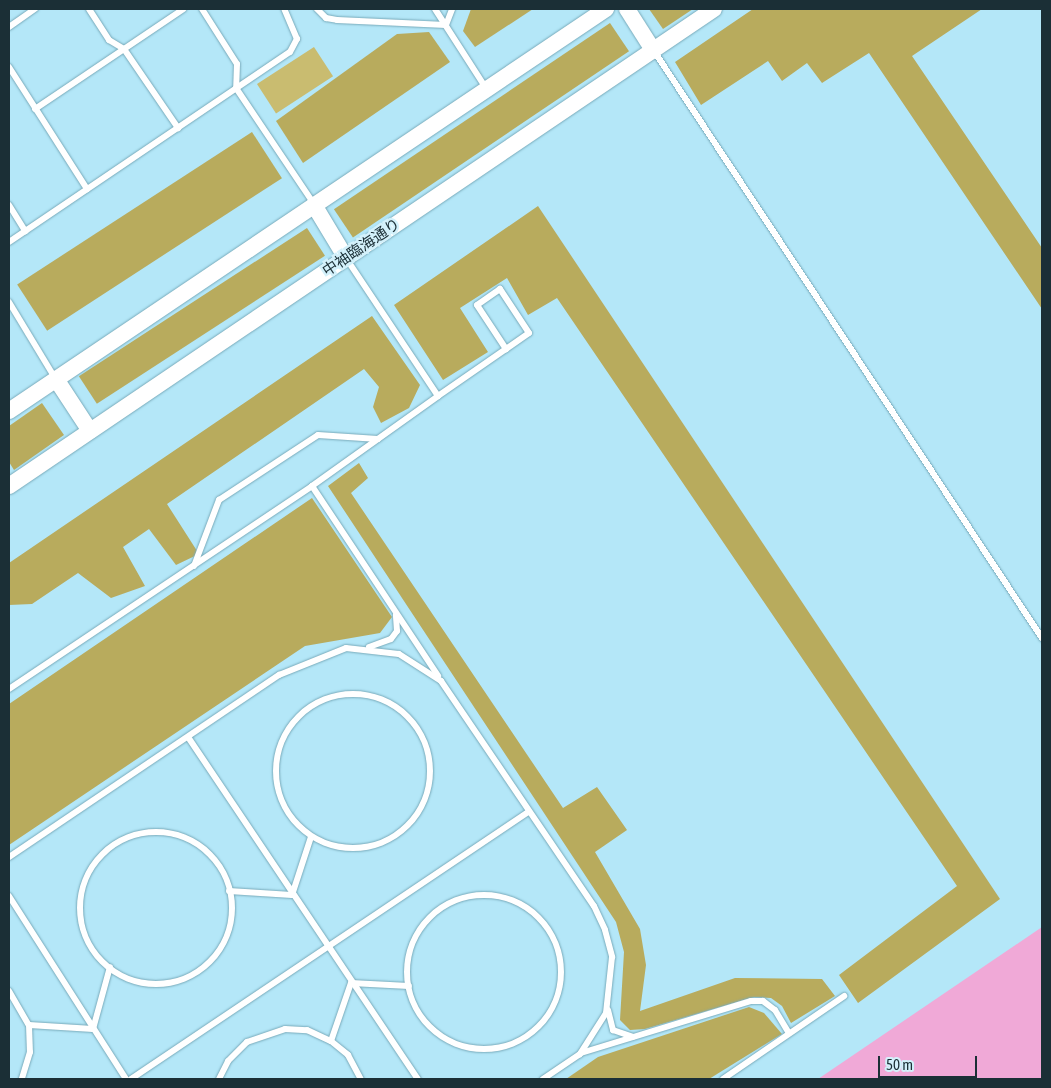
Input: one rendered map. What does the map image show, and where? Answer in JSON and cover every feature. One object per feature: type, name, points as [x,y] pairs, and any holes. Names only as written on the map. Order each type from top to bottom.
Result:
[{"type":"street","points":[[9,412],[606,9]]},
{"type":"street","points":[[627,9],[653,50]]},
{"type":"street","name":"中袖臨海通り","points":[[9,486],[714,9]]},
{"type":"street","points":[[314,205],[346,258]]},
{"type":"street","points":[[56,379],[90,431]]},
{"type":"lane","points":[[9,27],[35,9]]},
{"type":"lane","points":[[89,9],[110,40],[124,49],[178,128]]},
{"type":"lane","points":[[36,109],[184,9]]},
{"type":"lane","points":[[202,9],[237,64],[236,88],[314,205]]},
{"type":"lane","points":[[9,242],[290,52],[297,39],[284,9]]},
{"type":"lane","points":[[317,9],[326,18],[337,20],[446,25]]},
{"type":"lane","points":[[435,9],[487,89]]},
{"type":"lane","points":[[446,25],[452,9]]},
{"type":"lane","points":[[653,50],[1042,638]]},
{"type":"lane","points":[[9,68],[88,189]]},
{"type":"lane","points":[[9,205],[25,231]]},
{"type":"lane","points":[[346,258],[438,396]]},
{"type":"lane","points":[[9,689],[194,567],[529,334],[500,289],[477,305],[506,349]]},
{"type":"lane","points":[[9,302],[56,379]]},
{"type":"lane","points":[[194,567],[219,500],[318,435],[378,439]]},
{"type":"lane","points":[[312,486],[441,681],[594,906],[605,930],[612,957],[608,1005],[613,1030],[637,1037]]},
{"type":"lane","points":[[9,857],[279,675],[322,654],[366,648],[391,639],[397,631],[393,606]]},
{"type":"lane","points":[[366,648],[399,654],[441,681]]},
{"type":"lane","points":[[360,695],[395,706],[421,734],[430,760],[429,789],[418,814],[401,832],[368,848],[341,848],[311,836],[292,818],[280,794],[276,768],[285,734],[302,713],[325,699],[360,695]]},
{"type":"lane","points":[[188,737],[326,946],[418,1079]]},
{"type":"lane","points":[[131,1079],[326,946],[529,812]]},
{"type":"lane","points":[[142,832],[172,832],[206,850],[227,879],[232,905],[226,939],[205,968],[162,985],[124,978],[110,967],[95,955],[82,931],[79,911],[82,884],[100,854],[122,838],[142,832]]},
{"type":"lane","points":[[292,895],[311,836]]},
{"type":"lane","points":[[229,891],[292,895]]},
{"type":"lane","points":[[476,895],[518,902],[540,918],[561,959],[562,974],[551,1012],[527,1037],[490,1050],[452,1043],[422,1018],[409,986],[410,949],[421,928],[442,907],[476,895]]},
{"type":"lane","points":[[9,896],[126,1079]]},
{"type":"lane","points":[[93,1029],[110,967]]},
{"type":"lane","points":[[351,983],[409,986]]},
{"type":"lane","points":[[331,1041],[351,983]]},
{"type":"lane","points":[[9,991],[29,1025],[30,1052],[22,1079]]},
{"type":"lane","points":[[723,1079],[844,996]]},
{"type":"lane","points":[[580,1054],[751,1001],[764,1001],[775,1010],[789,1033]]},
{"type":"lane","points":[[543,1079],[580,1054],[595,1036],[608,1005]]},
{"type":"lane","points":[[29,1025],[93,1029]]},
{"type":"lane","points":[[219,1079],[228,1061],[259,1035],[292,1029],[331,1041],[348,1055],[362,1079]]},
{"type":"shaded area","points":[[471,9],[533,9],[475,47],[463,31]]},
{"type":"shaded area","points":[[649,9],[693,9],[663,29]]},
{"type":"shaded area","points":[[753,9],[982,9],[912,56],[1042,248],[1042,309],[869,53],[822,83],[807,63],[782,81],[768,61],[701,105],[675,62]]},
{"type":"shaded area","points":[[610,23],[629,51],[353,237],[334,209]]},
{"type":"shaded area","points":[[429,32],[450,62],[303,163],[276,121],[397,34]]},
{"type":"shaded area","points":[[314,47],[333,76],[276,113],[257,84]]},
{"type":"shaded area","points":[[252,132],[282,178],[47,331],[17,284]]},
{"type":"shaded area","points":[[538,206],[1000,899],[858,1003],[839,975],[957,886],[557,298],[528,315],[507,278],[460,308],[488,352],[443,380],[394,305]]},
{"type":"shaded area","points":[[307,228],[325,256],[97,404],[79,376]]},
{"type":"shaded area","points":[[372,316],[420,385],[409,408],[381,423],[373,407],[379,387],[364,369],[167,504],[199,554],[176,565],[149,529],[123,547],[145,586],[111,598],[78,573],[32,604],[9,605],[9,563]]},
{"type":"shaded area","points":[[42,403],[64,435],[14,470],[9,462],[9,426]]},
{"type":"shaded area","points":[[359,463],[368,478],[351,493],[563,808],[597,787],[627,830],[595,852],[640,929],[646,965],[640,1011],[735,978],[822,979],[835,996],[791,1023],[782,1006],[771,998],[754,997],[645,1029],[630,1030],[620,1020],[624,952],[616,922],[328,486]]},
{"type":"shaded area","points":[[312,498],[392,617],[380,633],[305,646],[9,845],[9,704]]},
{"type":"shaded area","points":[[1042,927],[1042,1079],[818,1079]]},
{"type":"shaded area","points":[[749,1007],[764,1013],[782,1034],[709,1079],[566,1079],[598,1057]]}]
